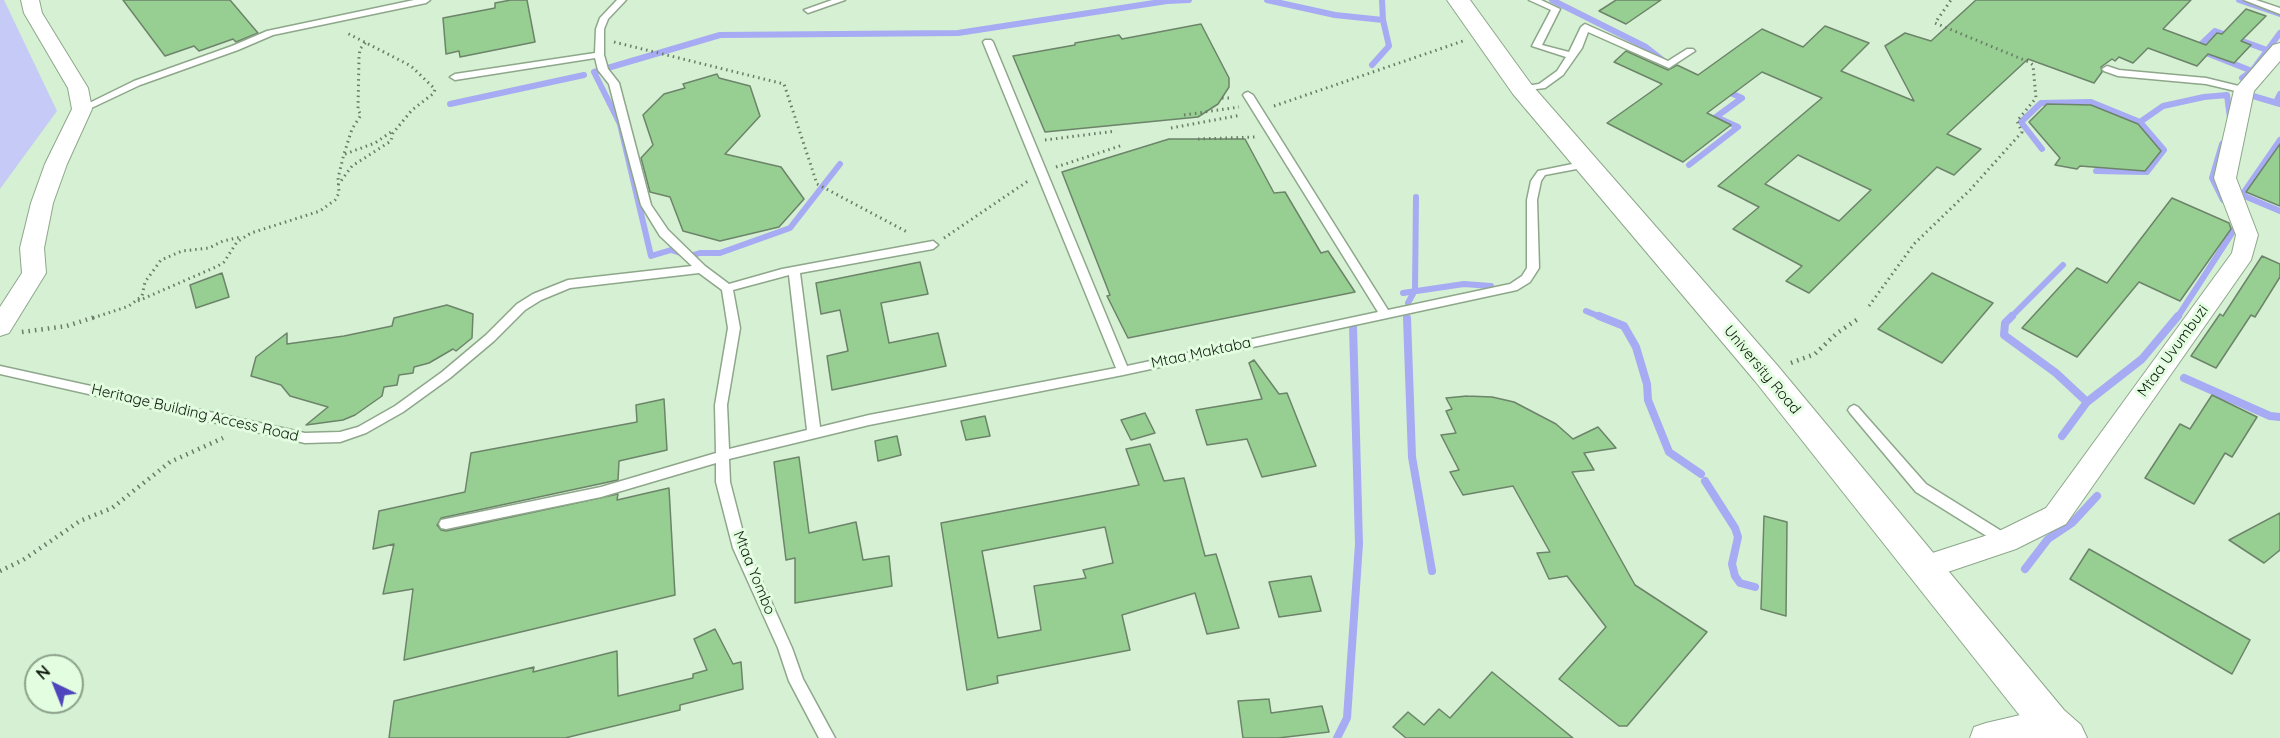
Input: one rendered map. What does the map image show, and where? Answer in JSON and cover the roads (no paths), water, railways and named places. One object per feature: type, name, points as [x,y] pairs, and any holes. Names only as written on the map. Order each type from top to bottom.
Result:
[{"type":"street","points":[[10,330],[34,273],[32,248],[42,203],[56,164],[82,109],[78,88],[33,13],[30,0]]},
{"type":"street","name":"University Road","points":[[1458,0],[1522,89],[1766,373],[2058,731]]},
{"type":"street","points":[[2244,90],[2280,49]]},
{"type":"street","name":"Mtaa Uvumbuzi","points":[[1924,568],[2006,540],[2056,516],[2243,254],[2247,235],[2225,178],[2244,90]]},
{"type":"street","points":[[1986,738],[2058,731]]},
{"type":"lane","points":[[82,109],[137,83],[270,33],[426,0]]},
{"type":"lane","points":[[622,0],[604,18],[599,38],[599,55],[603,70],[614,83],[646,206],[664,233],[702,268],[728,288],[794,271],[933,245]]},
{"type":"lane","points":[[808,10],[841,0]]},
{"type":"lane","points":[[1533,0],[1556,9],[1537,46],[1572,56]]},
{"type":"lane","points":[[2248,0],[2280,11]]},
{"type":"lane","points":[[1522,89],[1542,86],[1560,73],[1577,48],[1585,27],[1668,65],[1690,51]]},
{"type":"lane","points":[[988,42],[1123,371]]},
{"type":"lane","points":[[455,77],[599,55]]},
{"type":"lane","points":[[2107,69],[2206,81],[2244,90]]},
{"type":"lane","points":[[1248,95],[1384,313]]},
{"type":"lane","name":"Mtaa Maktaba","points":[[446,524],[601,492],[722,456],[869,420],[1123,371],[1513,287],[1526,279],[1533,268],[1532,200],[1536,182],[1542,173],[1587,164]]},
{"type":"lane","name":"Heritage Building Access Road","points":[[0,370],[305,438],[339,436],[362,430],[399,409],[446,375],[490,338],[520,307],[537,297],[567,284],[702,268]]},
{"type":"lane","points":[[794,271],[814,433]]},
{"type":"lane","name":"Mtaa Yombo","points":[[728,288],[734,328],[721,405],[723,482],[740,548],[785,648],[796,681],[827,738]]},
{"type":"lane","points":[[1854,410],[1921,488],[2006,540]]},
{"type":"waterway","points":[[840,164],[790,228],[720,253],[700,253],[690,256],[671,250],[651,256],[620,124],[594,72],[720,35],[958,33],[1167,1],[1189,0]]},
{"type":"waterway","points":[[1267,0],[1335,15],[1383,20]]},
{"type":"waterway","points":[[1382,0],[1383,20]]},
{"type":"waterway","points":[[1552,0],[1646,47],[1664,61]]},
{"type":"waterway","points":[[2239,0],[2280,14]]},
{"type":"waterway","points":[[1372,65],[1389,46],[1383,20]]},
{"type":"waterway","points":[[2252,71],[2196,49],[2215,31],[2267,50]]},
{"type":"waterway","points":[[2252,71],[2280,33]]},
{"type":"waterway","points":[[2242,78],[2252,71]]},
{"type":"waterway","points":[[450,104],[584,75]]},
{"type":"waterway","points":[[1689,165],[1738,127],[1716,117],[1742,98],[1726,91]]},
{"type":"waterway","points":[[2276,102],[2280,94]]},
{"type":"waterway","points":[[2140,122],[2163,106],[2204,97],[2227,95],[2230,118]]},
{"type":"waterway","points":[[2253,96],[2280,104]]},
{"type":"waterway","points":[[2042,149],[2021,122],[2041,103],[2091,102],[2140,122]]},
{"type":"waterway","points":[[2096,171],[2147,172],[2164,150],[2140,122]]},
{"type":"waterway","points":[[2280,140],[2242,195],[2280,211]]},
{"type":"waterway","points":[[2222,144],[2212,178],[2223,200]]},
{"type":"waterway","points":[[1414,291],[1416,197]]},
{"type":"waterway","points":[[2177,318],[2232,233],[2236,224],[2234,221]]},
{"type":"waterway","points":[[2063,265],[2005,323],[2004,335],[2056,373],[2087,402]]},
{"type":"waterway","points":[[1414,291],[1464,284],[1491,286]]},
{"type":"waterway","points":[[1403,293],[1414,291]]},
{"type":"waterway","points":[[1408,303],[1414,291]]},
{"type":"waterway","points":[[1586,311],[1603,318]]},
{"type":"waterway","points":[[1599,316],[1624,326],[1636,347],[1647,384],[1648,400],[1669,452],[1701,474]]},
{"type":"waterway","points":[[2087,402],[2142,359],[2178,316]]},
{"type":"waterway","points":[[1407,318],[1412,457],[1432,571]]},
{"type":"waterway","points":[[1337,738],[1347,718],[1359,544],[1353,326]]},
{"type":"waterway","points":[[2184,378],[2270,416],[2280,417]]},
{"type":"waterway","points":[[2062,436],[2087,402]]},
{"type":"waterway","points":[[1705,481],[1735,528],[1738,537],[1732,564],[1735,576],[1740,583],[1755,587]]},
{"type":"waterway","points":[[2025,569],[2048,539],[2072,523],[2097,496]]}]
